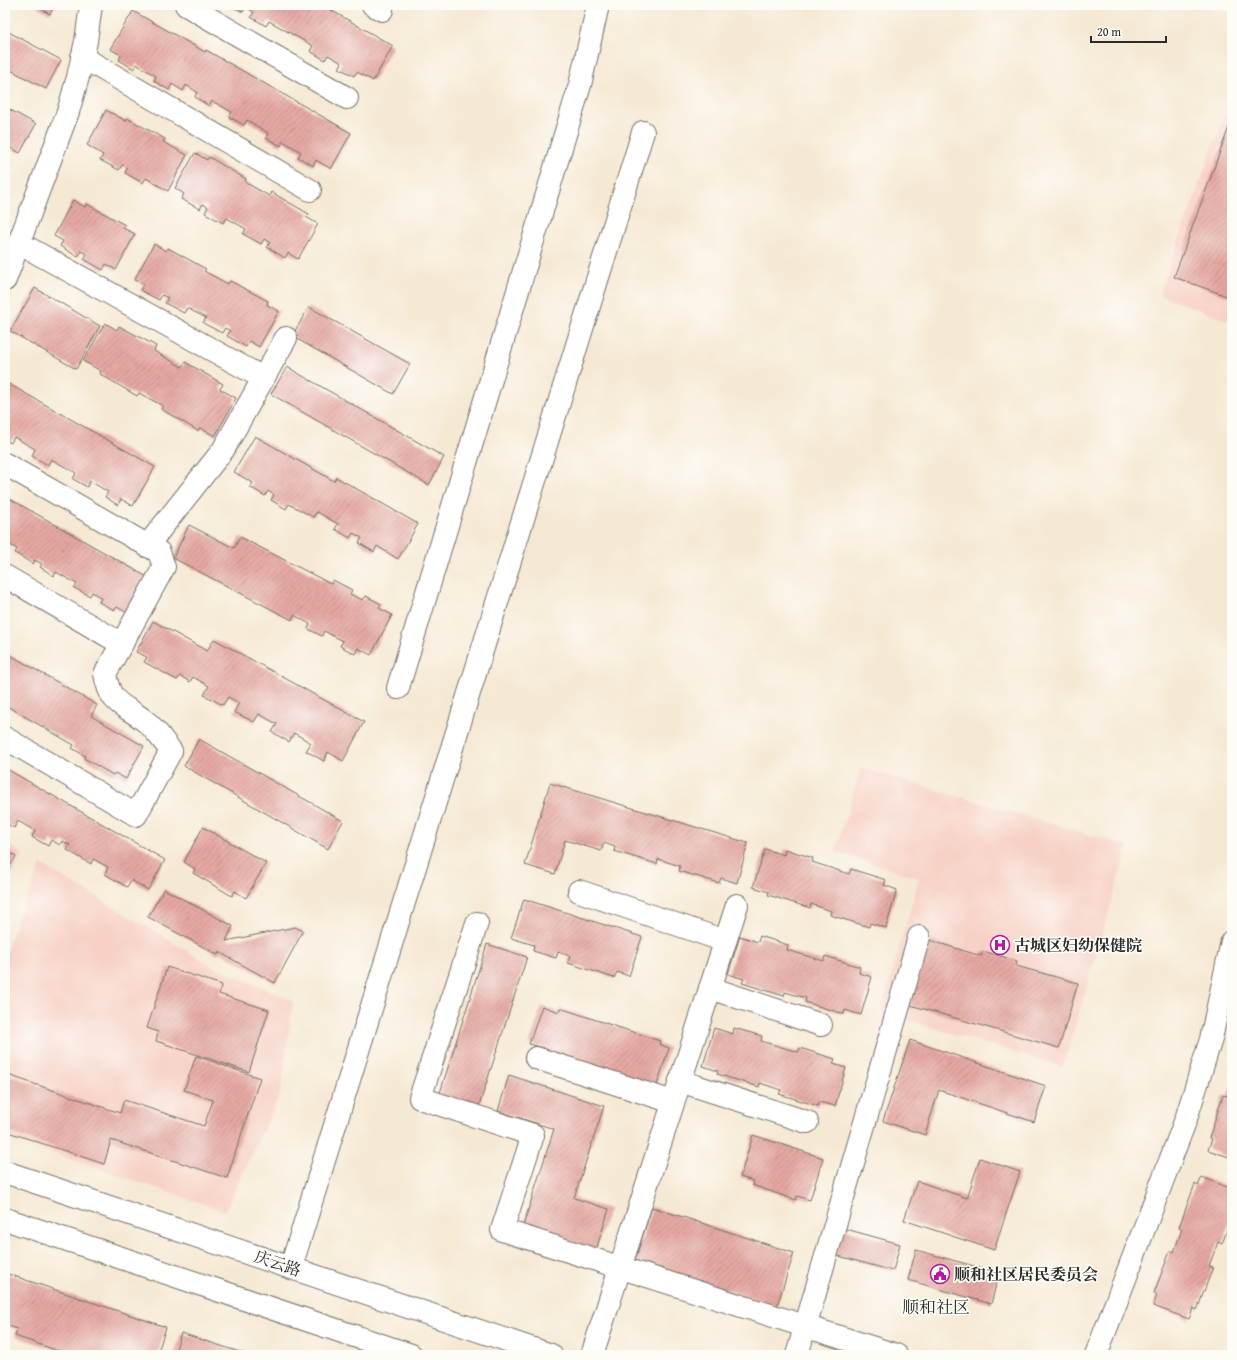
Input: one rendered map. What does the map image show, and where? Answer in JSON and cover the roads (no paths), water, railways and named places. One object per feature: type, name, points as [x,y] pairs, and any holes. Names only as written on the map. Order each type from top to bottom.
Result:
[{"type":"street","points":[[5,280],[68,112],[78,77],[92,5]]},
{"type":"street","points":[[186,5],[347,98]]},
{"type":"street","points":[[398,688],[580,85],[598,5]]},
{"type":"street","points":[[82,57],[310,190]]},
{"type":"street","points":[[291,1267],[644,132]]},
{"type":"street","points":[[19,243],[263,378]]},
{"type":"street","points":[[147,546],[223,450],[286,338]]},
{"type":"street","points":[[5,464],[159,552],[164,567],[105,674],[108,688],[112,697],[120,705],[145,721],[159,735],[171,751],[136,815],[5,738]]},
{"type":"street","points":[[5,576],[122,644]]},
{"type":"street","points":[[579,891],[725,941]]},
{"type":"street","points":[[592,1355],[737,905]]},
{"type":"street","points":[[477,923],[420,1098],[533,1135],[502,1230],[896,1355]]},
{"type":"street","points":[[797,1355],[919,938]]},
{"type":"street","points":[[1096,1355],[1186,1119],[1210,1039],[1232,940]]},
{"type":"street","points":[[710,988],[821,1025]]},
{"type":"street","points":[[536,1058],[673,1102]]},
{"type":"street","points":[[680,1081],[808,1122]]},
{"type":"street","name":"庆云路","points":[[5,1172],[551,1355]]},
{"type":"street","points":[[5,1218],[411,1355]]},
{"type":"place","name":"古城区妇幼保健院","points":[[1000,945]]},
{"type":"place","name":"顺和社区居民委员会","points":[[940,1274]]},
{"type":"district","name":"顺和社区","points":[[936,1307]]}]
